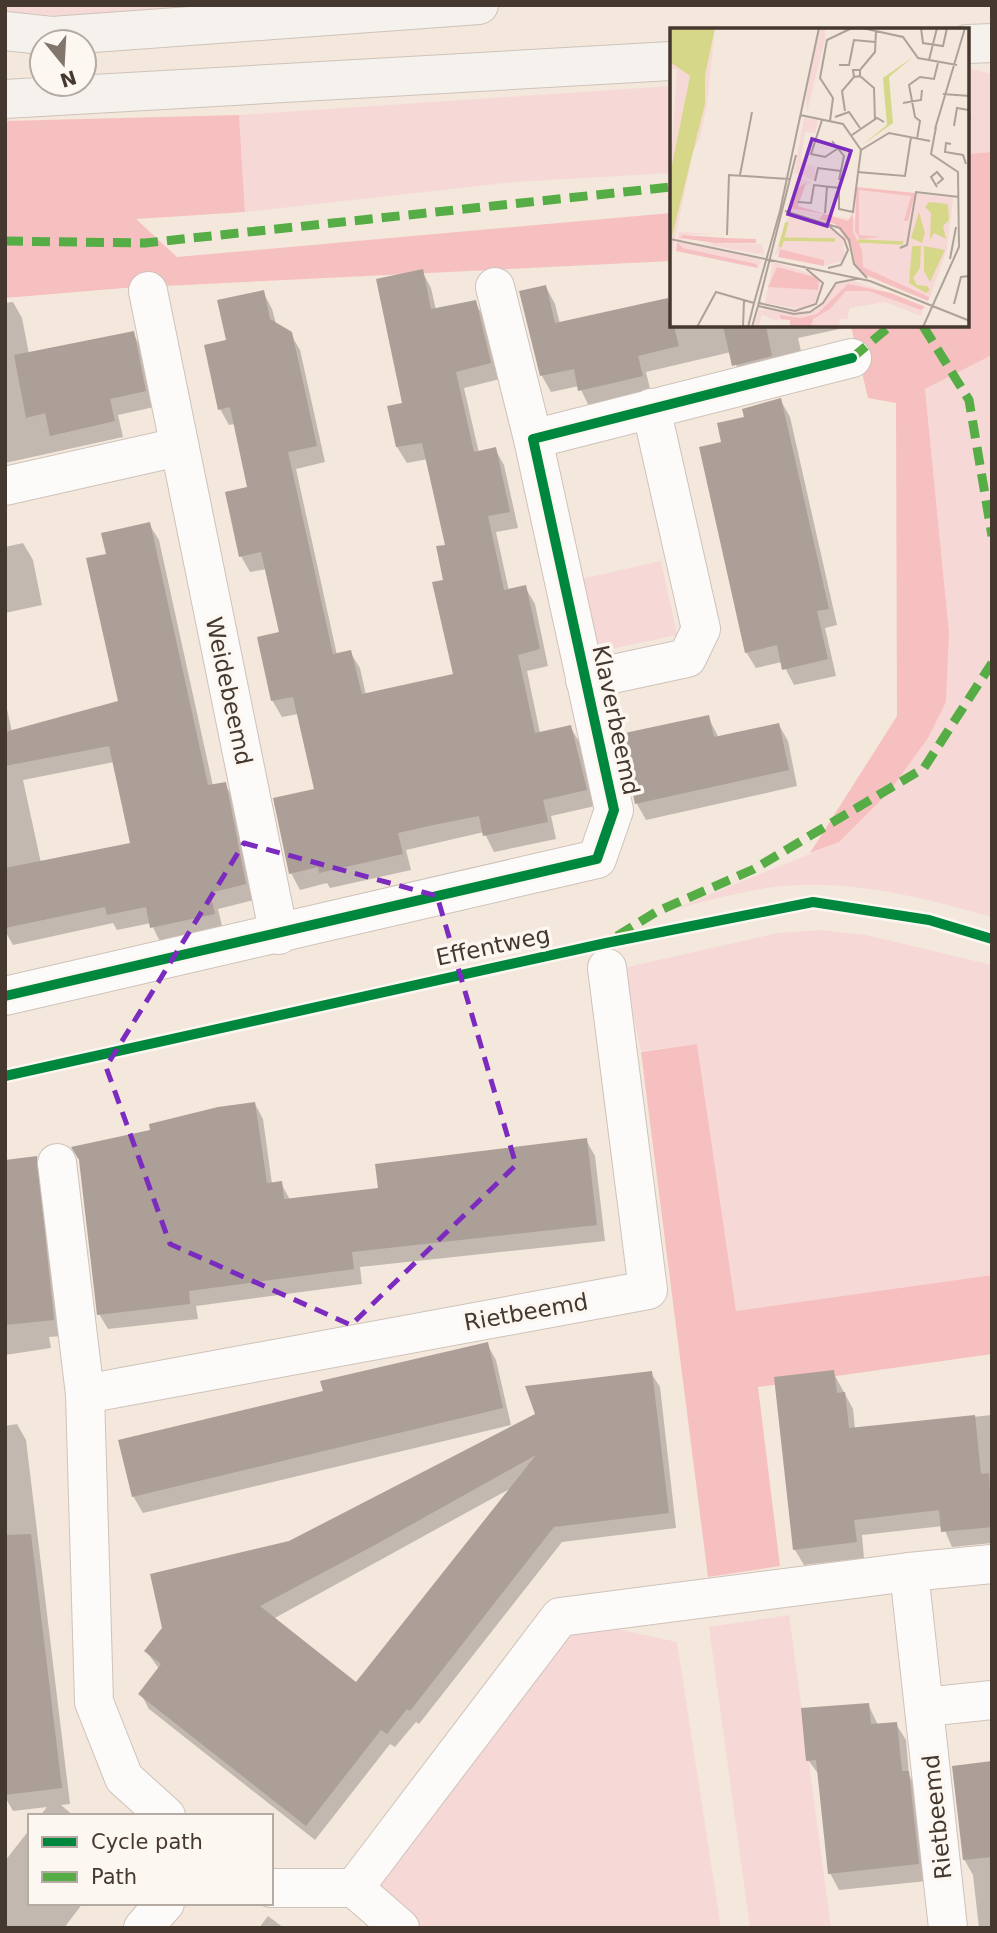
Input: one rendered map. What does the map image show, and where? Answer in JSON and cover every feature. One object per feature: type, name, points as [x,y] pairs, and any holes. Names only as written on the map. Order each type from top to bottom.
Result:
[{"type":"main road","points":[[5,31],[52,36],[480,5]]},
{"type":"main road","points":[[969,44],[992,43]]},
{"type":"main road","points":[[5,99],[670,61]]},
{"type":"street","name":"Klaverbeemd","points":[[5,996],[597,859],[614,810],[533,439],[495,287]]},
{"type":"street","name":"Weidebeemd","points":[[148,291],[279,934]]},
{"type":"street","points":[[533,439],[852,358]]},
{"type":"street","name":"Klaverbeemd","points":[[585,680],[687,658],[701,629],[652,408]]},
{"type":"street","points":[[5,486],[178,447]]},
{"type":"street","name":"Rietbeemd","points":[[85,1394],[648,1290],[607,968]]},
{"type":"street","points":[[57,1163],[85,1394],[94,1702],[124,1778],[164,1814]]},
{"type":"street","points":[[354,1888],[560,1617],[992,1563]]},
{"type":"street","name":"Rietbeemd","points":[[909,1572],[948,1928]]},
{"type":"street","points":[[925,1707],[992,1700]]},
{"type":"street","points":[[273,1888],[354,1888],[400,1928]]},
{"type":"street","points":[[143,1928],[163,1905]]},
{"type":"highlighted area","points":[[244,843],[437,896],[516,1165],[351,1325],[170,1244],[106,1067]]},
{"type":"shaded area","points":[[5,5],[312,5],[70,16],[5,12]]},
{"type":"shaded area","points":[[969,68],[992,74],[992,152],[969,154]]},
{"type":"shaded area","points":[[670,86],[670,173],[515,182],[245,212],[239,115]]},
{"type":"shaded area","points":[[239,115],[245,212],[136,219],[177,257],[670,213],[670,261],[124,288],[5,298],[5,121]]},
{"type":"shaded area","points":[[992,152],[992,355],[925,389],[949,632],[946,702],[928,738],[889,792],[839,842],[810,853],[897,716],[896,403],[868,398],[851,327],[969,327],[969,154]]},
{"type":"shaded area","points":[[992,355],[992,917],[911,896],[829,885],[774,887],[674,909],[839,842],[949,632],[925,389]]},
{"type":"shaded area","points":[[661,561],[677,635],[597,652],[581,579]]},
{"type":"shaded area","points":[[820,930],[866,935],[992,965],[992,1275],[735,1311],[697,1044],[641,1051],[623,968],[778,933]]},
{"type":"shaded area","points":[[697,1044],[736,1311],[992,1275],[992,1354],[758,1387],[780,1566],[708,1577],[641,1052]]},
{"type":"shaded area","points":[[789,1615],[831,1928],[750,1928],[709,1627]]},
{"type":"shaded area","points":[[560,1617],[677,1642],[721,1928],[400,1928],[354,1888]]},
{"type":"building","points":[[423,269],[431,309],[476,300],[491,363],[456,372],[474,452],[496,447],[510,512],[488,516],[504,590],[526,585],[540,649],[518,655],[535,733],[571,725],[587,790],[543,800],[548,822],[483,836],[479,816],[438,824],[398,833],[403,854],[319,873],[318,867],[289,874],[273,798],[314,789],[293,697],[271,701],[257,637],[279,632],[261,552],[239,557],[225,492],[247,487],[230,407],[218,410],[204,345],[226,340],[217,300],[264,290],[270,319],[292,332],[317,446],[288,452],[333,654],[351,650],[362,694],[453,674],[432,582],[443,580],[436,546],[445,545],[422,443],[396,447],[387,406],[402,403],[376,279]]},
{"type":"building","points":[[546,285],[555,323],[668,298],[670,327],[674,327],[679,346],[638,356],[643,376],[578,391],[574,369],[540,376],[519,291]]},
{"type":"building","points":[[723,327],[766,327],[772,356],[732,366]]},
{"type":"building","points":[[134,331],[146,391],[110,399],[115,421],[50,436],[45,413],[26,418],[14,355]]},
{"type":"building","points":[[781,398],[829,609],[817,611],[828,659],[782,670],[777,645],[745,653],[699,447],[721,442],[717,423],[744,417],[742,409]]},
{"type":"building","points":[[150,522],[208,785],[226,782],[246,884],[210,893],[215,914],[150,928],[146,907],[107,915],[105,907],[5,928],[5,868],[130,843],[109,746],[5,766],[5,732],[118,701],[86,558],[106,554],[101,533]]},
{"type":"building","points":[[709,715],[714,737],[779,723],[789,770],[635,804],[620,734]]},
{"type":"building","points":[[255,1102],[267,1183],[282,1181],[284,1199],[378,1188],[375,1164],[587,1138],[597,1225],[352,1252],[354,1269],[189,1291],[190,1304],[97,1315],[79,1160],[71,1147],[150,1130],[149,1124],[218,1107]]},
{"type":"building","points":[[37,1156],[54,1320],[5,1325],[5,1160]]},
{"type":"building","points":[[488,1342],[503,1408],[132,1497],[118,1440],[323,1391],[320,1381]]},
{"type":"building","points":[[834,1370],[837,1393],[845,1392],[849,1428],[975,1415],[981,1474],[989,1473],[992,1527],[941,1532],[939,1510],[854,1520],[857,1542],[793,1550],[774,1377]]},
{"type":"building","points":[[652,1371],[669,1513],[554,1527],[410,1711],[407,1709],[387,1734],[381,1730],[306,1826],[138,1694],[161,1664],[144,1651],[162,1628],[150,1574],[289,1541],[535,1414],[525,1386]],"holes":[[[536,1455],[356,1682],[260,1606]]]},
{"type":"building","points":[[31,1534],[62,1788],[5,1795],[5,1535]]},
{"type":"building","points":[[869,1703],[871,1724],[897,1722],[902,1771],[909,1771],[919,1864],[828,1874],[816,1760],[806,1761],[801,1708]]},
{"type":"building","points":[[992,1761],[992,1857],[963,1860],[952,1766]]},
{"type":"marked path","points":[[5,241],[145,243],[670,187]]},
{"type":"marked path","points":[[852,358],[889,327]]},
{"type":"marked path","points":[[924,327],[969,400],[992,536]]},
{"type":"marked path","points":[[617,936],[656,912],[754,869],[924,768],[992,663]]},
{"type":"cycle path","points":[[5,996],[597,859],[614,810],[533,439],[852,358]]},
{"type":"cycle path","name":"Effentweg","points":[[5,1076],[606,943],[813,902],[929,920],[992,939]]}]
